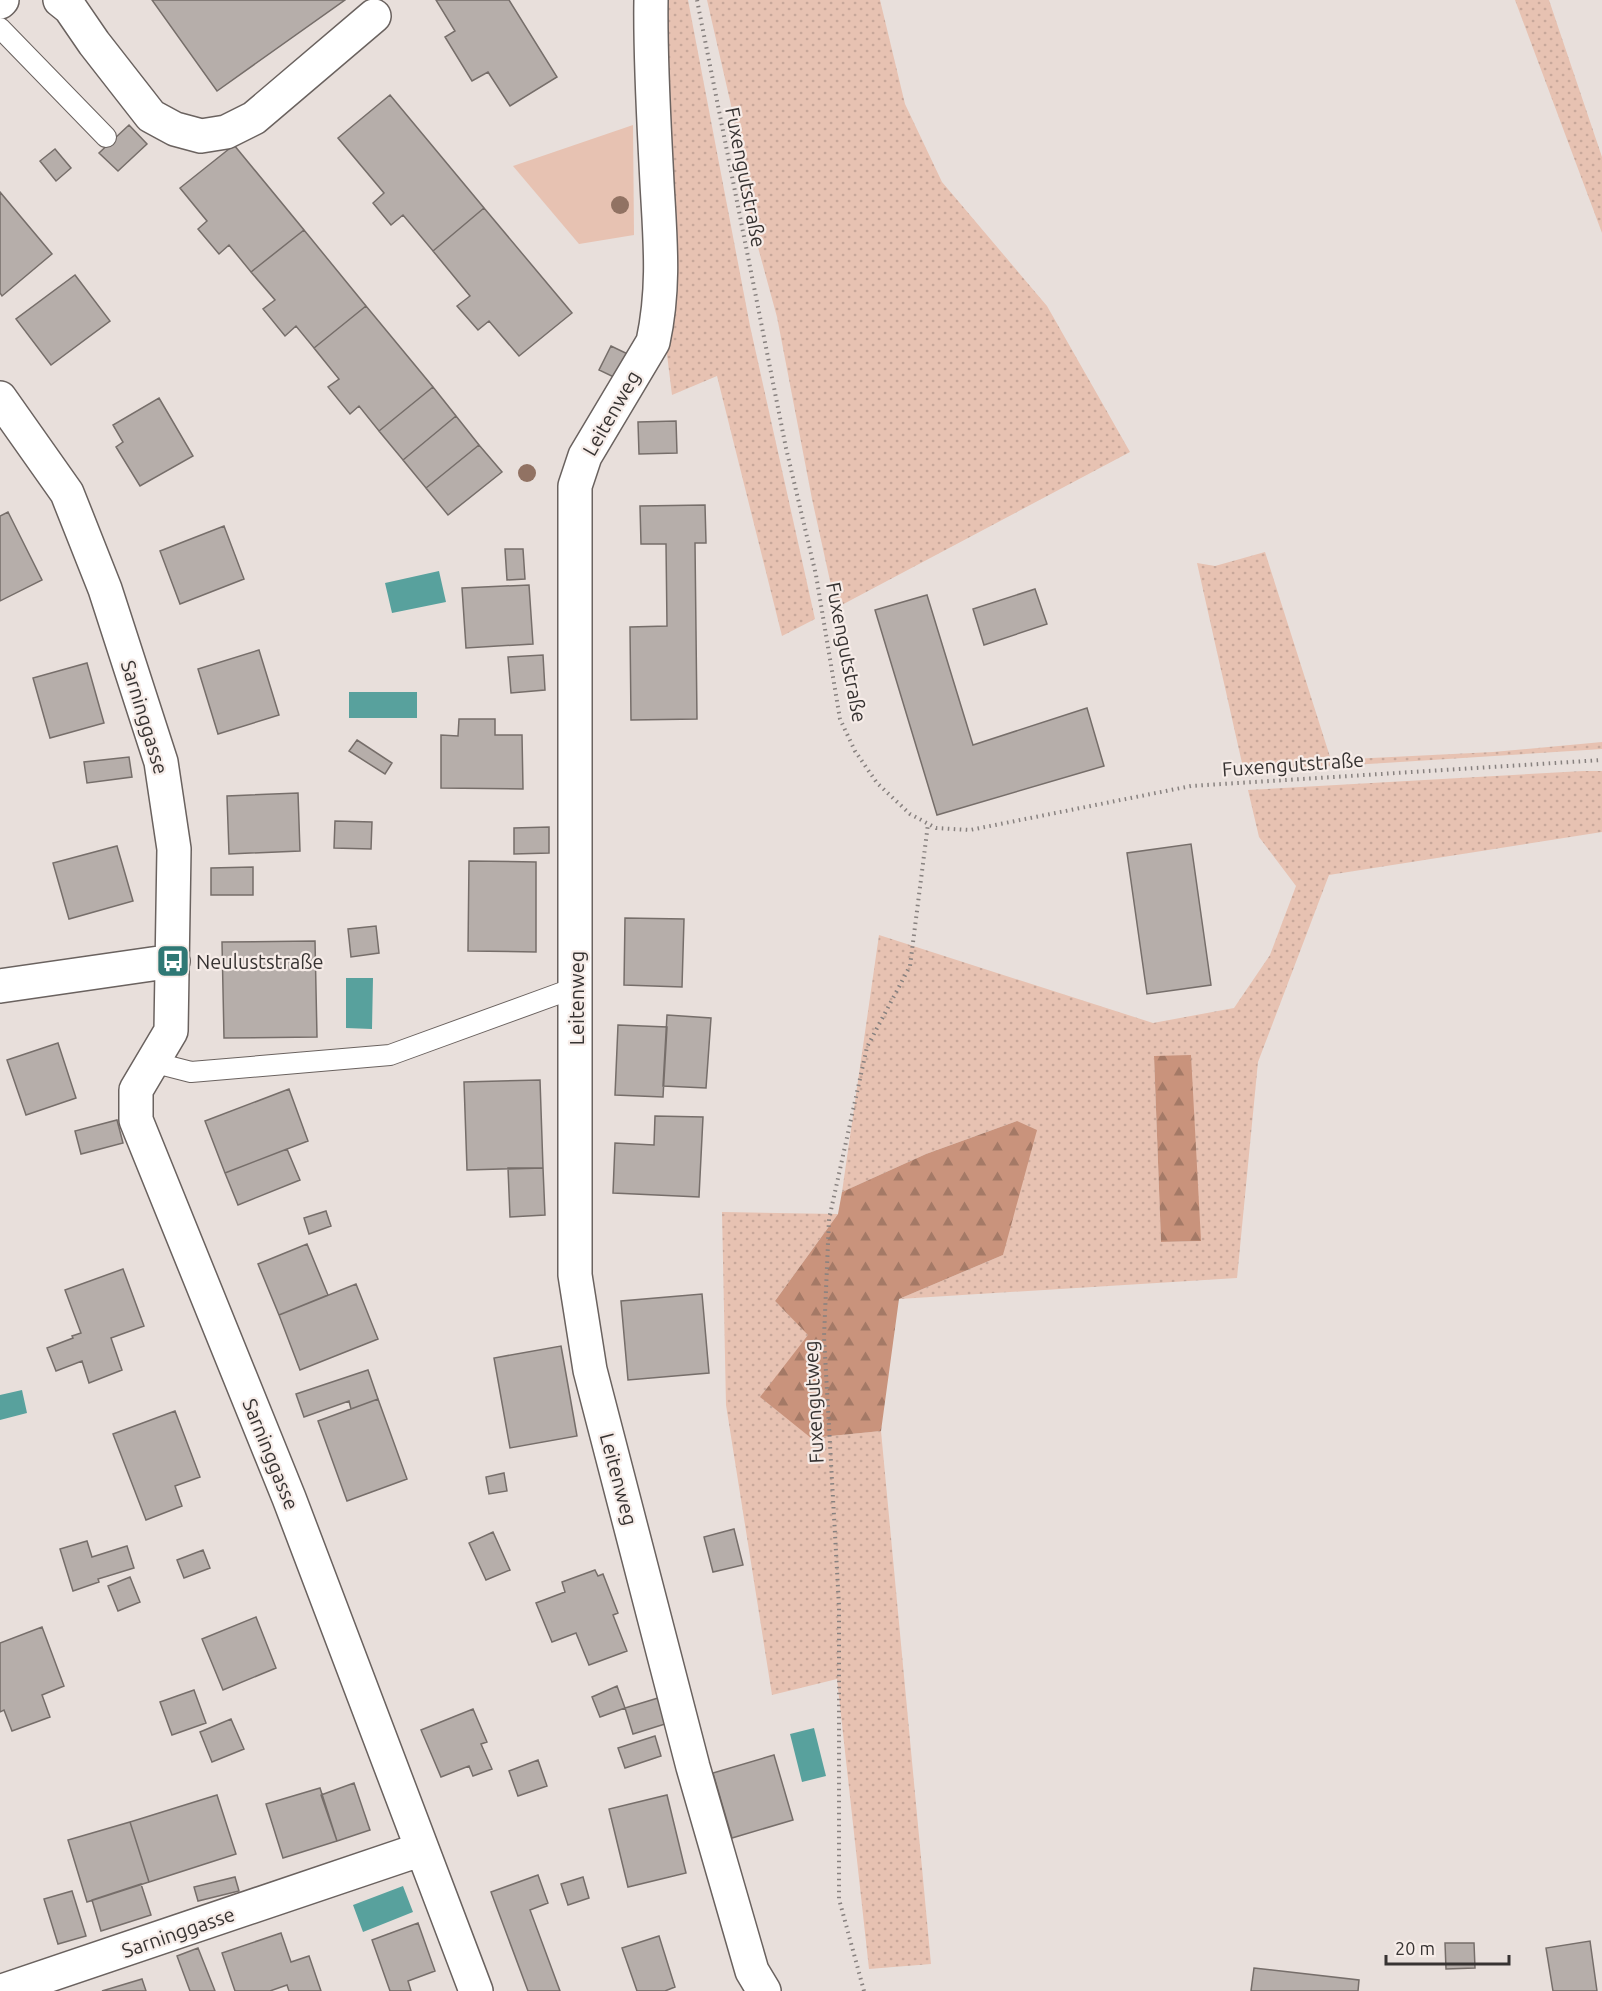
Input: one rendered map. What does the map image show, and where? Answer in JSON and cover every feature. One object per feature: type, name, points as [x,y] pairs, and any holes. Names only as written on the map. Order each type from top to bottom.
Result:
[{"type":"street","points":[[60,0],[70,8],[93,43],[151,116],[175,129],[201,136],[226,132],[254,118],[374,16]]},
{"type":"street","name":"Leitenweg","points":[[651,0],[650,58],[662,276],[657,322],[653,342],[585,456],[575,486],[577,987],[575,1275],[590,1370],[705,1808],[752,1971],[764,1991]]},
{"type":"street","name":"Sarninggasse","points":[[0,398],[67,493],[105,589],[161,762],[174,849],[171,1031],[136,1090],[136,1120],[289,1498],[476,1991]]},
{"type":"street","points":[[0,986],[173,961]]},
{"type":"street","name":"Sarninggasse","points":[[2,1991],[422,1849]]},
{"type":"lane","points":[[0,28],[106,137]]},
{"type":"lane","points":[[152,1062],[191,1072],[390,1055],[577,987]]},
{"type":"path","name":"Fuxengutstraße","points":[[697,0],[786,448],[816,575],[840,719],[855,752],[877,783],[910,814],[936,828],[970,830],[1191,786],[1602,760]]},
{"type":"path","name":"Fuxengutweg","points":[[864,1991],[839,1899],[839,1606],[824,1338],[829,1219],[867,1047],[910,966],[928,824]]},
{"type":"shaded area","points":[[663,0],[688,0],[750,326],[815,619],[782,636],[717,376],[672,395],[665,338]]},
{"type":"shaded area","points":[[707,0],[880,0],[905,104],[942,182],[1047,306],[1130,452],[836,608],[812,499],[777,317],[750,218],[731,105]]},
{"type":"shaded area","points":[[1515,0],[1549,0],[1602,157],[1602,233]]},
{"type":"shaded area","points":[[633,125],[634,235],[579,244],[513,166]]},
{"type":"shaded area","points":[[1265,552],[1331,760],[1493,752],[1602,742],[1602,749],[1244,772],[1197,563],[1215,566]]},
{"type":"shaded area","points":[[1602,771],[1602,832],[1329,875],[1258,1062],[1237,1278],[899,1299],[1003,1255],[1017,1121],[926,1154],[842,1192],[879,935],[1153,1023],[1234,1008],[1270,955],[1296,886],[1259,837],[1248,790]],"holes":[[[1154,1056],[1201,1240],[1161,1242]]]},
{"type":"shaded area","points":[[722,1212],[838,1214],[775,1301],[808,1334],[811,1438],[881,1431],[931,1964],[869,1969],[837,1679],[772,1695],[726,1405]]},
{"type":"green space","points":[[1191,1055],[1201,1241],[1161,1242],[1154,1056]]},
{"type":"green space","points":[[1017,1121],[1037,1130],[1003,1255],[899,1299],[881,1431],[811,1438],[760,1397],[808,1335],[775,1301],[838,1214],[842,1192],[926,1154]]},
{"type":"water","points":[[439,571],[446,602],[392,613],[385,583]]},
{"type":"water","points":[[349,692],[417,692],[417,718],[349,718]]},
{"type":"water","points":[[346,978],[373,978],[372,1029],[346,1028]]},
{"type":"water","points":[[22,1390],[27,1413],[0,1420],[0,1395]]},
{"type":"water","points":[[814,1728],[826,1776],[802,1782],[790,1734]]},
{"type":"water","points":[[403,1886],[413,1912],[363,1932],[353,1905]]},
{"type":"building","points":[[152,0],[345,0],[217,91]]},
{"type":"building","points":[[436,0],[509,0],[557,77],[510,106],[488,72],[472,81],[445,37],[455,31]]},
{"type":"building","points":[[390,95],[484,208],[433,251],[403,215],[391,225],[373,203],[384,193],[338,138]]},
{"type":"building","points":[[129,125],[147,144],[118,171],[99,153]]},
{"type":"building","points":[[234,145],[304,230],[251,272],[229,245],[219,254],[198,229],[207,221],[180,188]]},
{"type":"building","points":[[55,149],[71,168],[56,181],[40,161]]},
{"type":"building","points":[[0,192],[52,254],[2,296],[0,293]]},
{"type":"building","points":[[484,208],[572,313],[519,356],[489,321],[478,330],[457,306],[470,296],[433,251]]},
{"type":"building","points":[[304,230],[366,306],[314,348],[296,326],[285,336],[263,309],[275,300],[251,272]]},
{"type":"building","points":[[75,275],[110,321],[51,365],[16,319]]},
{"type":"building","points":[[366,306],[433,387],[379,431],[359,406],[350,414],[328,387],[339,379],[314,348]]},
{"type":"building","points":[[611,346],[632,356],[620,380],[599,370]]},
{"type":"building","points":[[433,387],[456,416],[403,460],[379,431]]},
{"type":"building","points":[[159,398],[193,456],[140,486],[116,447],[123,442],[113,425]]},
{"type":"building","points":[[456,416],[479,445],[426,488],[403,460]]},
{"type":"building","points":[[676,421],[677,453],[639,454],[638,422]]},
{"type":"building","points":[[479,445],[502,472],[448,515],[426,488]]},
{"type":"building","points":[[705,505],[706,543],[695,543],[697,719],[631,720],[630,627],[667,626],[666,544],[641,544],[640,506]]},
{"type":"building","points":[[8,512],[42,580],[0,601],[0,516]]},
{"type":"building","points":[[224,526],[244,579],[180,604],[160,551]]},
{"type":"building","points":[[505,549],[523,549],[525,579],[507,580]]},
{"type":"building","points":[[529,585],[533,644],[466,648],[462,588]]},
{"type":"building","points":[[1035,589],[1047,624],[984,645],[973,609]]},
{"type":"building","points":[[927,595],[973,745],[1087,708],[1104,766],[937,815],[875,610]]},
{"type":"building","points":[[259,650],[279,715],[218,734],[198,669]]},
{"type":"building","points":[[543,655],[545,690],[511,693],[508,657]]},
{"type":"building","points":[[87,663],[104,723],[50,738],[33,678]]},
{"type":"building","points":[[459,719],[495,719],[495,735],[522,735],[523,789],[441,788],[441,735],[458,736]]},
{"type":"building","points":[[357,740],[392,763],[385,774],[349,751]]},
{"type":"building","points":[[129,757],[132,777],[87,783],[84,762]]},
{"type":"building","points":[[298,793],[300,851],[229,854],[227,796]]},
{"type":"building","points":[[335,821],[372,822],[371,849],[334,848]]},
{"type":"building","points":[[549,827],[549,853],[514,854],[514,828]]},
{"type":"building","points":[[1191,844],[1211,985],[1147,994],[1127,853]]},
{"type":"building","points":[[117,846],[133,901],[69,919],[53,863]]},
{"type":"building","points":[[469,861],[536,862],[536,952],[468,951]]},
{"type":"building","points":[[253,867],[253,895],[211,895],[211,868]]},
{"type":"building","points":[[625,918],[684,919],[682,987],[624,985]]},
{"type":"building","points":[[376,926],[379,953],[351,957],[348,929]]},
{"type":"building","points":[[315,941],[317,1037],[224,1038],[222,942]]},
{"type":"building","points":[[667,1015],[711,1018],[706,1088],[663,1086]]},
{"type":"building","points":[[618,1025],[667,1027],[663,1097],[615,1095]]},
{"type":"building","points":[[58,1043],[76,1098],[26,1115],[7,1060]]},
{"type":"building","points":[[540,1080],[543,1168],[467,1170],[464,1082]]},
{"type":"building","points":[[289,1089],[308,1141],[225,1173],[205,1121]]},
{"type":"building","points":[[655,1116],[703,1117],[699,1197],[613,1193],[615,1143],[654,1145]]},
{"type":"building","points":[[117,1120],[123,1143],[81,1154],[75,1131]]},
{"type":"building","points":[[287,1149],[300,1180],[238,1205],[225,1173]]},
{"type":"building","points":[[508,1168],[543,1168],[545,1215],[510,1217]]},
{"type":"building","points":[[326,1211],[331,1226],[309,1234],[304,1218]]},
{"type":"building","points":[[307,1244],[328,1295],[279,1315],[258,1264]]},
{"type":"building","points":[[123,1269],[144,1326],[111,1338],[122,1370],[89,1383],[82,1361],[56,1371],[47,1348],[81,1333],[65,1290]]},
{"type":"building","points":[[356,1284],[378,1339],[300,1370],[279,1315]]},
{"type":"building","points":[[702,1294],[709,1373],[628,1380],[621,1301]]},
{"type":"building","points":[[561,1346],[577,1436],[510,1448],[494,1358]]},
{"type":"building","points":[[368,1370],[378,1399],[351,1409],[349,1401],[304,1417],[296,1394]]},
{"type":"building","points":[[378,1399],[407,1479],[347,1501],[318,1421]]},
{"type":"building","points":[[175,1411],[200,1477],[175,1486],[182,1506],[146,1520],[113,1434]]},
{"type":"building","points":[[504,1473],[507,1491],[489,1494],[486,1477]]},
{"type":"building","points":[[734,1529],[743,1565],[713,1572],[704,1537]]},
{"type":"building","points":[[493,1532],[510,1570],[486,1580],[469,1543]]},
{"type":"building","points":[[87,1541],[92,1557],[127,1546],[134,1568],[98,1579],[99,1582],[73,1591],[60,1549]]},
{"type":"building","points":[[203,1550],[210,1568],[184,1578],[177,1560]]},
{"type":"building","points":[[595,1570],[598,1576],[603,1574],[618,1613],[613,1615],[627,1651],[589,1665],[576,1633],[552,1642],[536,1603],[565,1592],[562,1582]]},
{"type":"building","points":[[130,1577],[140,1602],[118,1611],[108,1586]]},
{"type":"building","points":[[256,1617],[276,1668],[223,1690],[202,1639]]},
{"type":"building","points":[[42,1627],[64,1686],[42,1695],[50,1717],[12,1731],[4,1710],[0,1712],[0,1643]]},
{"type":"building","points":[[617,1686],[625,1708],[600,1717],[592,1697]]},
{"type":"building","points":[[194,1690],[206,1723],[172,1735],[160,1702]]},
{"type":"building","points":[[658,1698],[665,1724],[633,1734],[625,1708]]},
{"type":"building","points":[[473,1709],[487,1742],[481,1744],[492,1769],[473,1776],[469,1766],[441,1777],[421,1730]]},
{"type":"building","points":[[231,1719],[244,1749],[212,1762],[200,1732]]},
{"type":"building","points":[[655,1736],[661,1756],[625,1768],[618,1748]]},
{"type":"building","points":[[774,1755],[793,1820],[732,1838],[713,1773]]},
{"type":"building","points":[[538,1760],[547,1786],[518,1796],[509,1771]]},
{"type":"building","points":[[354,1783],[370,1830],[337,1841],[321,1795]]},
{"type":"building","points":[[320,1788],[337,1841],[283,1858],[266,1804]]},
{"type":"building","points":[[217,1795],[236,1854],[149,1882],[130,1822]]},
{"type":"building","points":[[667,1795],[686,1873],[628,1887],[609,1809]]},
{"type":"building","points":[[130,1822],[149,1882],[87,1902],[68,1840]]},
{"type":"building","points":[[538,1875],[548,1903],[530,1910],[560,1991],[528,1991],[491,1892]]},
{"type":"building","points":[[235,1877],[239,1891],[198,1901],[194,1887]]},
{"type":"building","points":[[583,1877],[589,1898],[568,1905],[561,1884]]},
{"type":"building","points":[[141,1884],[151,1915],[101,1931],[92,1900]]},
{"type":"building","points":[[72,1891],[86,1936],[58,1944],[44,1899]]},
{"type":"building","points":[[418,1923],[435,1971],[408,1981],[411,1991],[390,1991],[372,1940]]},
{"type":"building","points":[[281,1933],[291,1962],[309,1956],[321,1991],[289,1991],[287,1985],[270,1991],[235,1991],[222,1953]]},
{"type":"building","points":[[659,1936],[675,1987],[665,1991],[637,1991],[622,1948]]},
{"type":"building","points":[[1590,1941],[1597,1991],[1553,1991],[1546,1948]]},
{"type":"building","points":[[1445,1943],[1474,1943],[1475,1968],[1446,1969]]},
{"type":"building","points":[[198,1948],[215,1991],[190,1991],[177,1956]]},
{"type":"building","points":[[1254,1968],[1359,1980],[1358,1991],[1251,1991]]},
{"type":"building","points":[[142,1979],[146,1991],[102,1991]]},
{"type":"place","name":"Neuluststraße","points":[[173,961]]}]
